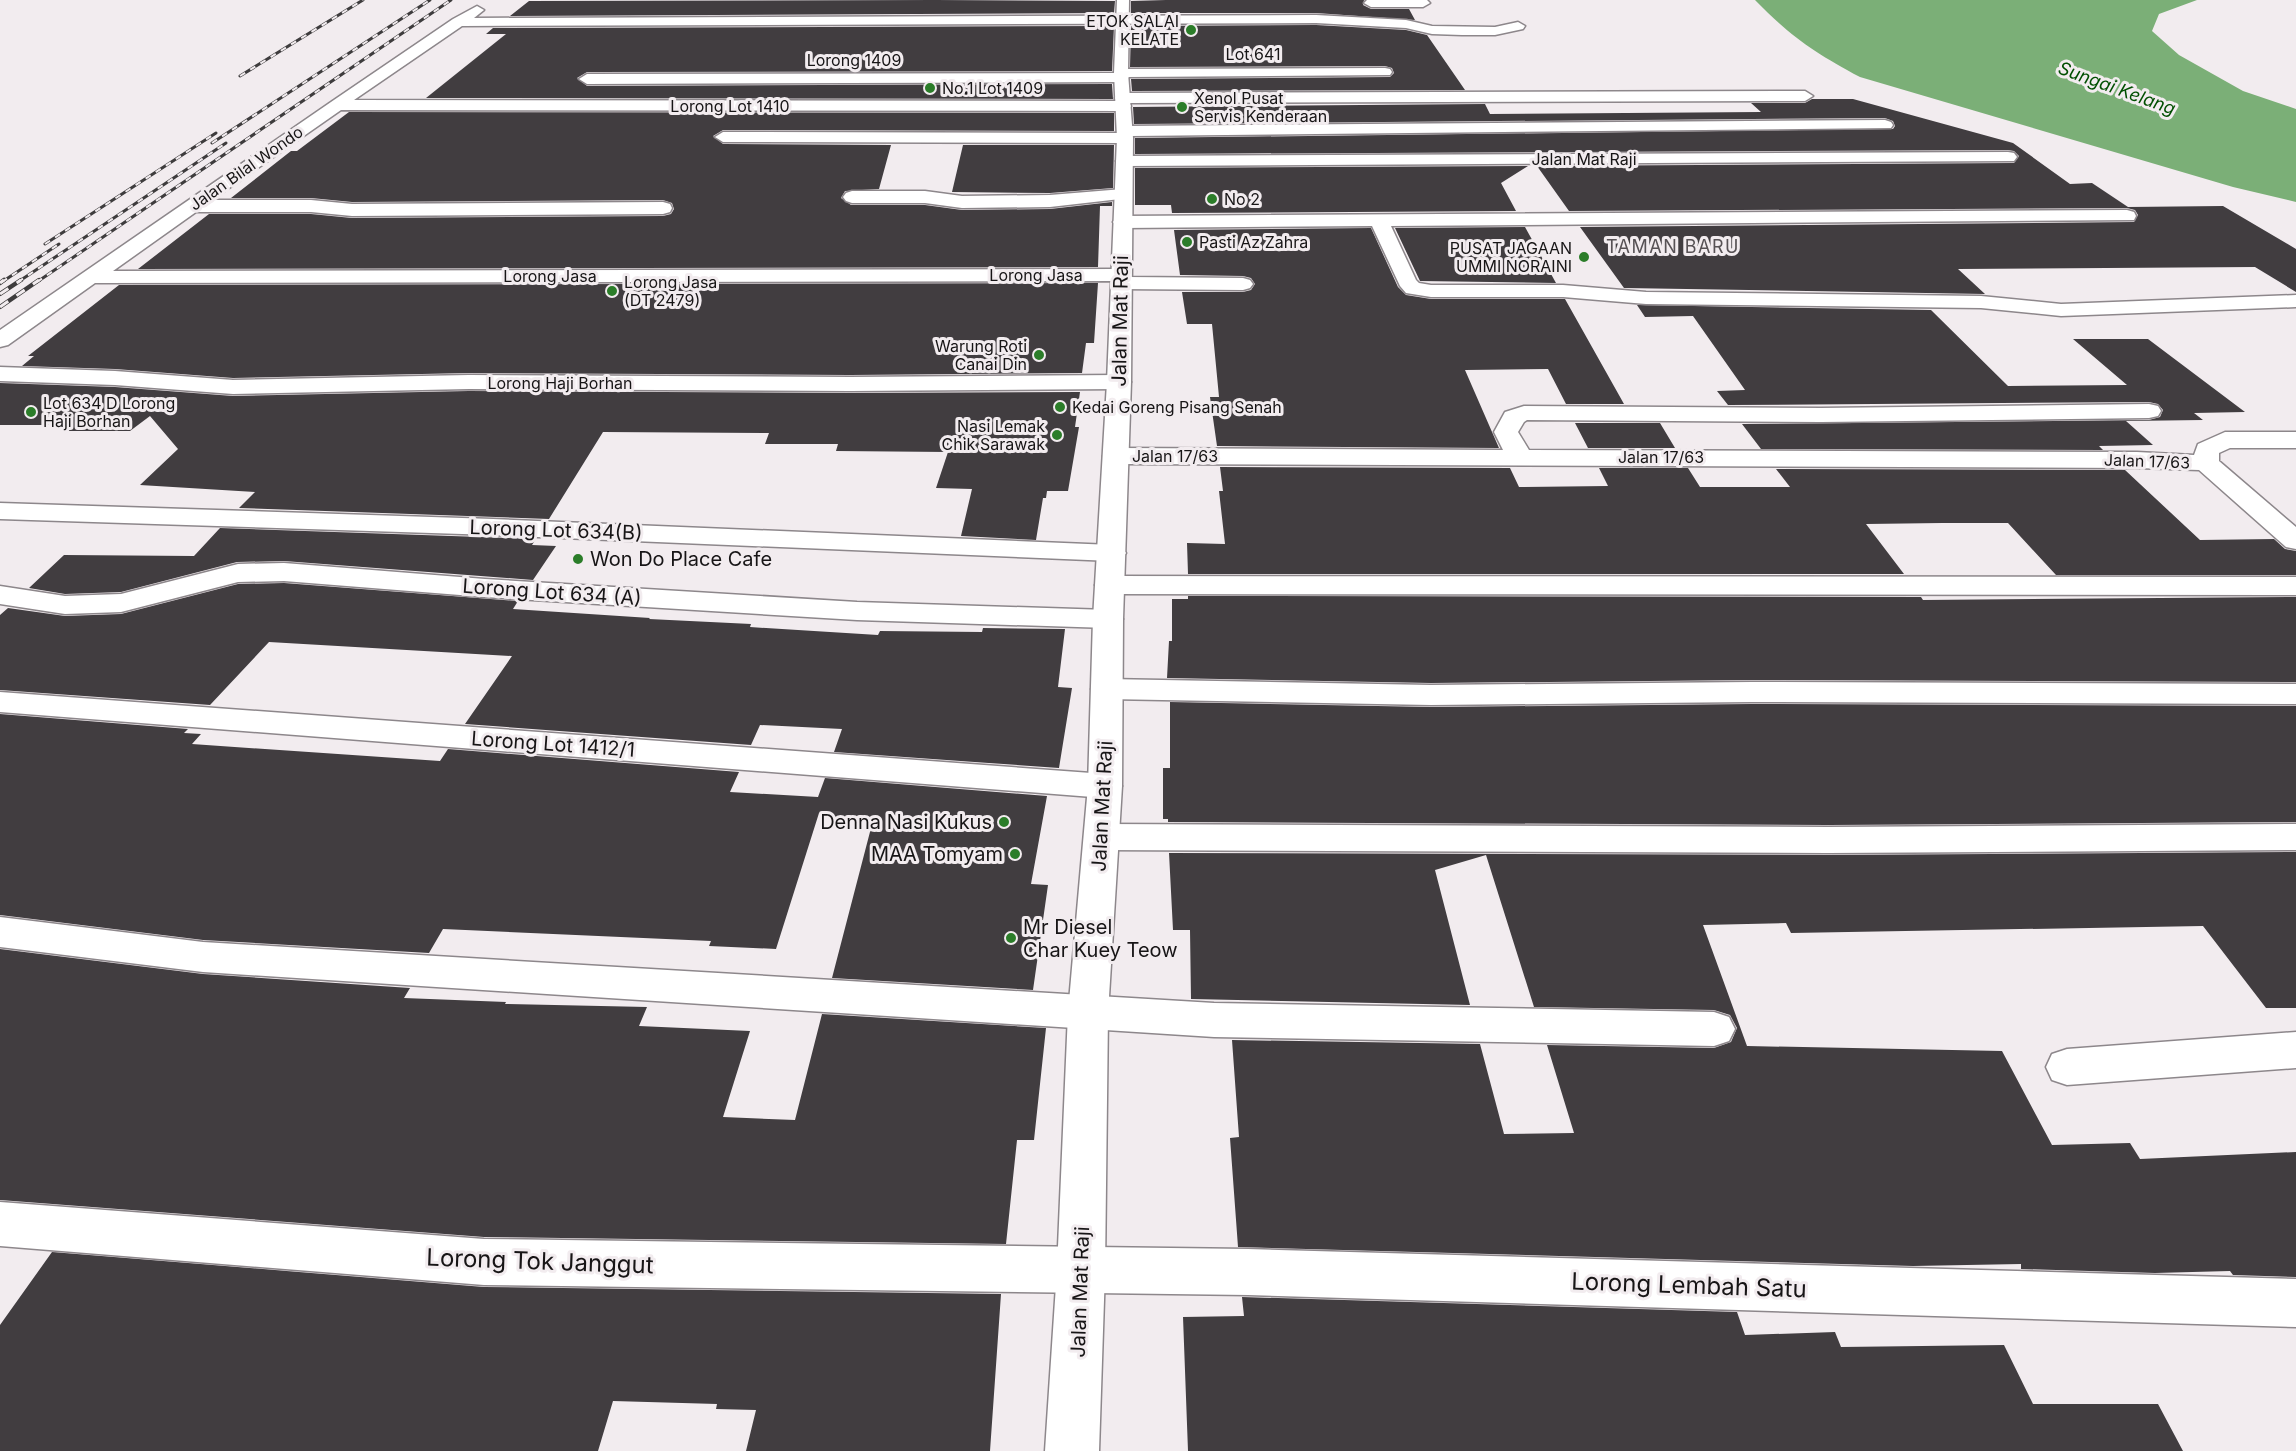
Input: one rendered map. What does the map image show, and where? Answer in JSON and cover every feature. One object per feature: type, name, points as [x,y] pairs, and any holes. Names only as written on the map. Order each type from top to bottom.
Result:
[{"type":"street","name":"Jalan Bilal Wondo","points":[[0,340],[337,105],[458,22],[495,0]]},
{"type":"street","points":[[1354,3],[1423,3]]},
{"type":"street","points":[[458,22],[1126,7],[1406,24],[1432,30],[1495,31],[1518,26]]},
{"type":"street","name":"Jalan Mat Raji","points":[[1072,1451],[1081,1270],[1088,1013],[1105,786],[1108,619],[1119,382],[1126,7]]},
{"type":"street","name":"Lot 641","points":[[1124,99],[1385,72]]},
{"type":"street","name":"Lorong 1409","points":[[587,79],[1124,99]]},
{"type":"street","points":[[723,137],[1124,99],[1804,96]]},
{"type":"street","points":[[1124,99],[1886,125]]},
{"type":"street","name":"Jalan Mat Raji","points":[[1124,99],[2008,157]]},
{"type":"street","name":"Lorong Lot 1410","points":[[337,105],[523,107],[1124,99]]},
{"type":"street","points":[[852,197],[925,197],[962,202],[1050,201],[1123,208],[1379,220],[2127,216]]},
{"type":"street","points":[[192,206],[311,206],[352,210],[663,208]]},
{"type":"street","points":[[1379,220],[1407,282],[1413,289],[1431,291],[1563,291],[1646,298],[1981,302],[2061,310],[2296,301]]},
{"type":"street","name":"Lorong Jasa","points":[[88,277],[1120,279],[1243,284]]},
{"type":"street","name":"Lorong Haji Borhan","points":[[0,374],[115,378],[232,387],[469,382],[850,384],[1119,382]]},
{"type":"street","points":[[1520,457],[1506,432],[1514,417],[1524,413],[1821,415],[2149,411]]},
{"type":"street","points":[[2296,440],[2225,440],[2207,449],[2206,463],[2296,541]]},
{"type":"street","name":"Jalan 17/63","points":[[1116,456],[2103,460],[2206,463]]},
{"type":"street","name":"Lorong Lot 634(B)","points":[[0,511],[493,527],[1112,553]]},
{"type":"street","name":"Lorong Lot 634 (A)","points":[[0,595],[65,605],[121,603],[238,573],[284,572],[485,588],[857,611],[1108,619]]},
{"type":"street","points":[[1110,585],[2296,586]]},
{"type":"street","points":[[1107,689],[1431,695],[1750,692],[2296,694]]},
{"type":"street","name":"Lorong Lot 1412/1","points":[[0,702],[1105,786]]},
{"type":"street","points":[[1102,837],[1828,840],[2296,837]]},
{"type":"street","points":[[0,932],[203,957],[1088,1013],[1214,1020],[1714,1029]]},
{"type":"street","points":[[2067,1067],[2296,1050]]},
{"type":"street","name":"Lorong Tok Janggut","points":[[0,1224],[484,1262],[1081,1270]]},
{"type":"street","name":"Lorong Lembah Satu","points":[[1081,1270],[1272,1273],[2296,1303]]},
{"type":"water","name":"Sungai Kelang","points":[[1755,0],[2197,0],[2159,14],[2152,31],[2179,55],[2243,91],[2296,109],[2296,202],[2233,187],[1860,77],[1804,43]]},
{"type":"building","points":[[1364,0],[1363,5],[1371,9],[1409,9],[1415,20],[1316,13],[1131,13],[1131,1]]},
{"type":"building","points":[[529,1],[1115,1],[1114,13],[510,16]]},
{"type":"building","points":[[1316,25],[1406,30],[1427,35],[1465,90],[1132,91],[1131,79],[1390,77],[1394,73],[1392,68],[1385,66],[1130,67],[1131,26]]},
{"type":"building","points":[[1114,26],[1112,71],[587,72],[577,78],[587,86],[1112,84],[1113,99],[426,98],[506,34],[486,34],[493,28]]},
{"type":"building","points":[[1812,99],[1853,99],[2013,143],[2070,184],[2092,183],[2128,207],[2223,206],[2296,249],[2296,292],[2255,267],[1958,269],[1985,294],[1624,288],[1580,227],[2134,222],[2138,215],[2135,210],[2127,208],[1569,211],[1537,166],[2014,163],[2019,156],[2014,151],[2008,150],[1135,154],[1135,138],[1893,129],[1895,126],[1893,121],[1885,118],[1134,124],[1133,107],[1485,104],[1490,114],[1761,112],[1751,103],[1805,103]]},
{"type":"building","points":[[349,112],[1114,113],[1114,131],[723,130],[713,136],[723,144],[891,145],[879,189],[845,191],[841,198],[851,205],[925,205],[962,210],[1050,209],[1112,202],[1112,206],[1100,206],[1098,267],[138,269],[209,214],[311,214],[352,218],[663,216],[671,214],[674,209],[672,203],[663,200],[352,202],[311,198],[231,198],[291,151],[297,151]]},
{"type":"building","points":[[963,145],[1114,145],[1113,188],[1050,193],[952,192]]},
{"type":"building","points":[[1528,166],[1501,183],[1516,211],[1172,213],[1171,205],[1135,205],[1135,168]]},
{"type":"building","points":[[1525,227],[1556,283],[1420,281],[1395,228]]},
{"type":"building","points":[[1371,228],[1398,287],[1406,295],[1431,299],[1565,299],[1624,404],[1566,404],[1548,369],[1465,370],[1499,448],[1217,446],[1210,397],[1219,397],[1212,324],[1187,324],[1182,292],[1243,292],[1251,290],[1255,284],[1251,278],[1243,276],[1180,275],[1174,230]]},
{"type":"building","points":[[1098,283],[1094,343],[1086,343],[1082,373],[850,375],[469,373],[233,378],[115,369],[22,366],[34,356],[28,356],[119,285]]},
{"type":"building","points":[[1637,305],[1931,310],[2008,386],[2127,385],[2073,339],[2148,339],[2245,412],[2194,413],[2203,420],[2126,421],[2153,445],[2099,446],[2103,450],[1761,449],[1742,424],[2149,420],[2160,417],[2163,410],[2158,404],[2149,402],[1728,405],[1717,391],[1745,390],[1693,316],[1645,317]]},
{"type":"building","points":[[0,383],[115,387],[233,396],[469,391],[1080,392],[1075,427],[1079,427],[1068,491],[1047,491],[1046,498],[1043,498],[1036,540],[961,536],[972,489],[936,488],[948,452],[836,451],[838,444],[765,444],[769,433],[603,432],[549,519],[239,508],[255,492],[140,485],[178,449],[150,416],[130,431],[61,431],[68,425],[0,425]]},
{"type":"building","points":[[1575,423],[1660,423],[1675,448],[1588,448]]},
{"type":"building","points":[[1220,467],[1510,468],[1519,487],[1608,486],[1599,468],[1688,468],[1700,487],[1790,487],[1776,469],[2125,470],[2200,540],[2274,539],[2285,549],[2296,551],[2296,575],[2056,575],[2008,523],[1866,524],[1904,574],[1188,574],[1187,543],[1225,544],[1219,491],[1223,491]]},
{"type":"building","points":[[220,528],[536,539],[532,545],[556,546],[533,580],[284,561],[237,562],[121,592],[65,594],[29,588],[64,555],[194,556]]},
{"type":"building","points":[[284,583],[518,601],[513,609],[751,624],[750,627],[878,635],[880,631],[982,632],[983,628],[1065,629],[1058,687],[1072,688],[1059,768],[834,752],[842,729],[760,725],[751,745],[465,724],[512,656],[269,642],[210,705],[0,690],[0,615],[8,608],[65,616],[121,614],[238,584]]},
{"type":"building","points":[[1188,596],[1921,597],[1923,600],[2296,597],[2296,682],[1751,680],[1431,683],[1167,678],[1169,641],[1172,641],[1172,599],[1188,599]]},
{"type":"building","points":[[1170,702],[1431,707],[1751,704],[2296,706],[2296,822],[1828,825],[1168,822],[1168,819],[1163,819],[1163,768],[1170,768]]},
{"type":"building","points":[[0,714],[188,729],[184,733],[201,734],[192,744],[440,761],[448,749],[739,772],[730,792],[818,797],[825,778],[1047,796],[1031,884],[1048,885],[1033,990],[832,978],[871,828],[819,813],[776,949],[709,946],[711,941],[443,929],[429,953],[203,940],[0,915]]},
{"type":"building","points":[[2296,852],[2296,1008],[2266,1008],[2203,926],[1791,933],[1786,923],[1703,925],[1747,1046],[2002,1051],[2052,1145],[2130,1143],[2140,1159],[2296,1152],[2296,1277],[2233,1275],[2230,1271],[2155,1273],[2021,1269],[2021,1264],[1913,1266],[1238,1247],[1230,1138],[1239,1137],[1232,1040],[1480,1044],[1504,1134],[1574,1133],[1547,1045],[1714,1048],[1731,1042],[1737,1028],[1730,1015],[1714,1010],[1534,1007],[1486,855],[1435,870],[1470,1005],[1191,999],[1190,930],[1173,930],[1169,853],[1828,855]]},
{"type":"building","points":[[0,949],[203,974],[410,988],[404,998],[506,1002],[505,1004],[647,1007],[639,1026],[750,1031],[723,1117],[795,1120],[822,1014],[1046,1028],[1034,1140],[1017,1140],[1006,1244],[484,1237],[0,1200]]},
{"type":"building","points":[[52,1252],[484,1287],[1001,1294],[990,1451],[746,1451],[756,1410],[716,1409],[717,1404],[613,1401],[598,1451],[0,1451],[0,1325]]},
{"type":"building","points":[[1242,1297],[1737,1312],[1745,1335],[1835,1332],[1841,1347],[2004,1345],[2033,1404],[2158,1404],[2183,1451],[1188,1451],[1183,1317],[1244,1316]]},
{"type":"railway","points":[[240,76],[363,0]]},
{"type":"railway","points":[[212,143],[430,0]]},
{"type":"railway","points":[[37,282],[451,0]]},
{"type":"railway","points":[[45,244],[216,133]]},
{"type":"railway","points":[[18,282],[226,143]]},
{"type":"railway","points":[[2,282],[59,244]]},
{"type":"railway","points":[[0,283],[4,280]]},
{"type":"railway","points":[[0,307],[39,280]]},
{"type":"railway","points":[[0,294],[18,282]]},
{"type":"place","name":"ETOK SALAI KELATE","points":[[1191,30]]},
{"type":"place","name":"No.1 Lot 1409","points":[[930,88]]},
{"type":"place","name":"Xenol Pusat Servis Kenderaan","points":[[1182,107]]},
{"type":"place","name":"No 2","points":[[1212,199]]},
{"type":"place","name":"Pasti Az Zahra","points":[[1187,242]]},
{"type":"place","name":"PUSAT JAGAAN UMMI NORAINI","points":[[1584,257]]},
{"type":"place","name":"Lorong Jasa (DT 2479)","points":[[612,291]]},
{"type":"place","name":"Warung Roti Canai Din","points":[[1039,355]]},
{"type":"place","name":"Kedai Goreng Pisang Senah","points":[[1060,407]]},
{"type":"place","name":"Lot 634 D Lorong Haji Borhan","points":[[31,412]]},
{"type":"place","name":"Nasi Lemak Chik Sarawak","points":[[1057,435]]},
{"type":"place","name":"Won Do Place Cafe","points":[[578,559]]},
{"type":"place","name":"Denna Nasi Kukus","points":[[1004,822]]},
{"type":"place","name":"MAA Tomyam","points":[[1015,854]]},
{"type":"place","name":"Mr Diesel Char Kuey Teow","points":[[1011,938]]},
{"type":"district","name":"TAMAN BARU","points":[[1673,246]]}]
